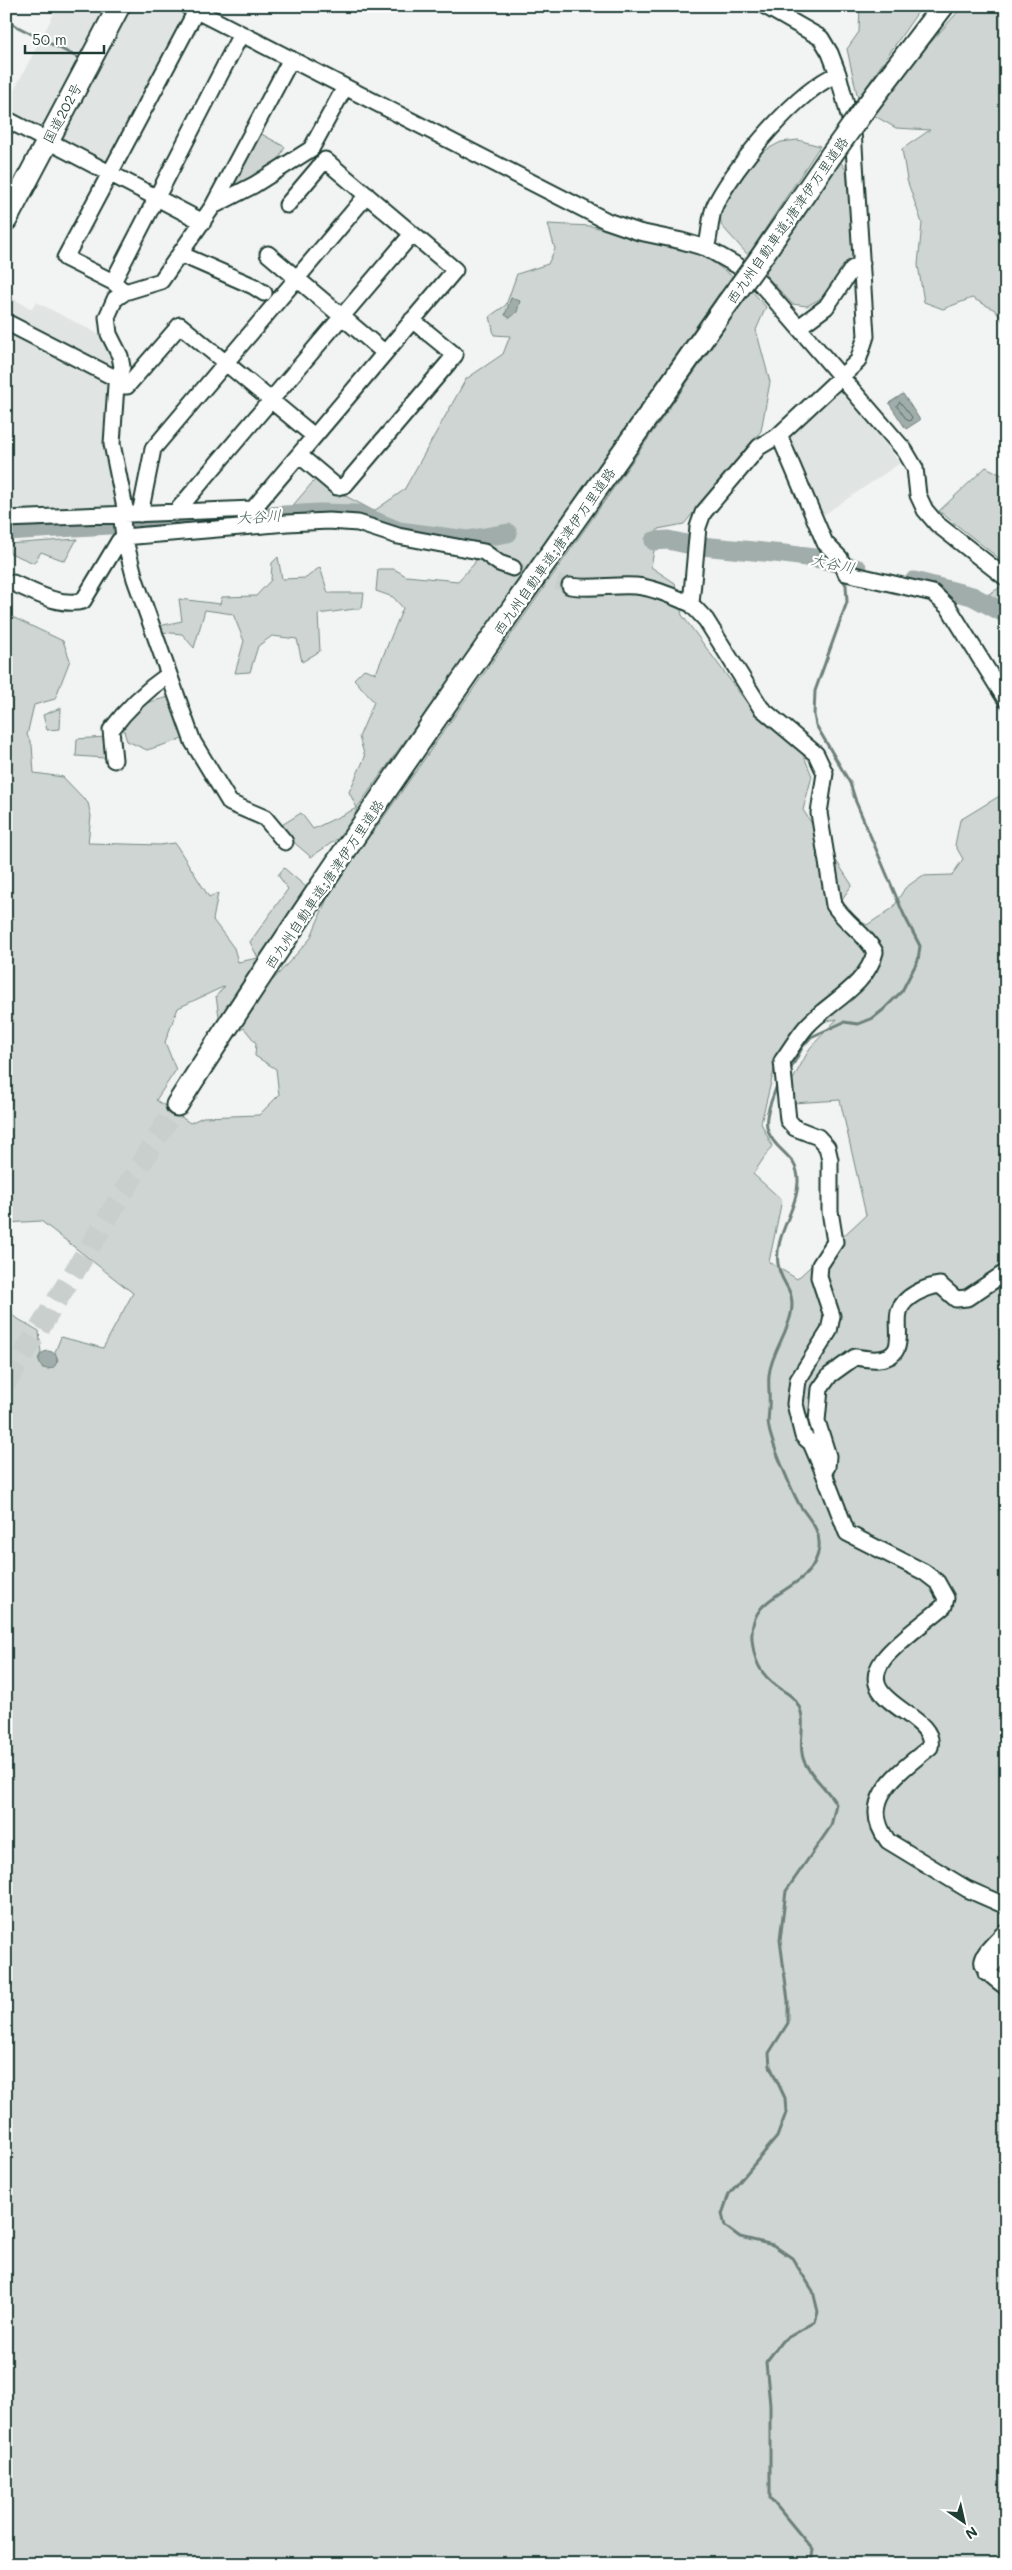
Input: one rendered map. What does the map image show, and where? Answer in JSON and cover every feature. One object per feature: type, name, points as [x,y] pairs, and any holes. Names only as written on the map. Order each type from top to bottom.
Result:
[{"type":"highway","name":"国道202号","points":[[6,220],[119,6]]},
{"type":"highway","name":"西九州自動車道;唐津伊万里道路","points":[[177,1105],[222,1034],[362,826],[866,106],[944,6]]},
{"type":"street","points":[[692,604],[698,527],[704,513],[759,447],[779,435],[858,361],[866,336],[854,131],[838,74],[830,53],[821,38],[765,6]]},
{"type":"street","points":[[125,292],[113,282],[65,258],[110,173],[191,9],[607,221],[639,232],[682,240],[706,248],[738,266],[761,284],[905,452],[915,468],[918,495],[925,510],[937,524],[1006,578]]},
{"type":"street","points":[[113,282],[241,34]]},
{"type":"street","points":[[6,584],[12,584],[53,600],[74,604],[83,602],[119,541],[126,508],[112,444],[116,382],[122,368],[120,356],[109,334],[107,317],[115,299],[125,292],[161,281],[214,206],[291,59]]},
{"type":"street","points":[[706,248],[715,205],[762,136],[824,80],[838,74]]},
{"type":"street","points":[[214,206],[254,186],[310,149],[345,87]]},
{"type":"street","points":[[6,119],[203,222]]},
{"type":"street","points":[[123,526],[140,514],[253,509],[455,270],[325,160],[287,205]]},
{"type":"street","points":[[140,514],[153,448],[367,195]]},
{"type":"street","points":[[175,513],[412,234]]},
{"type":"street","points":[[180,254],[253,286],[264,293]]},
{"type":"street","points":[[268,254],[385,353]]},
{"type":"street","points":[[799,327],[826,307],[852,269],[862,263]]},
{"type":"street","points":[[299,455],[337,487],[345,485],[455,355],[412,320]]},
{"type":"street","points":[[6,322],[116,382],[127,386],[180,325],[226,361],[314,436]]},
{"type":"street","points":[[779,435],[825,543],[843,565],[846,573],[934,594],[949,608],[1006,700]]},
{"type":"street","points":[[6,519],[123,526],[329,521],[358,523],[398,536],[484,552],[499,563],[513,568]]},
{"type":"street","points":[[123,526],[135,579],[192,742],[230,803],[265,818],[285,842]]},
{"type":"street","points":[[570,586],[587,589],[635,586],[664,592],[692,604],[706,620],[761,708],[816,754],[825,773],[819,813],[834,905],[842,918],[869,940],[875,952],[872,964],[844,996],[807,1026],[782,1061],[788,1120],[795,1128],[818,1137],[827,1147],[830,1160],[830,1211],[835,1242],[820,1265],[819,1277],[832,1316],[829,1331],[798,1380],[795,1404],[803,1436],[811,1443],[847,1533],[924,1572],[937,1582],[946,1598],[944,1606],[883,1659],[876,1674],[878,1688],[892,1704],[928,1730],[932,1738],[930,1747],[888,1782],[880,1794],[877,1813],[880,1831],[888,1841],[967,1889],[1006,1906]]},
{"type":"street","points":[[114,760],[111,730],[124,712],[143,693],[168,675]]},
{"type":"street","points":[[823,1471],[827,1467],[828,1456],[817,1421],[820,1389],[830,1375],[855,1357],[880,1359],[894,1352],[900,1340],[899,1312],[905,1302],[926,1286],[940,1285],[956,1299],[967,1298],[1006,1272]]},
{"type":"street","points":[[1006,1931],[984,1953],[983,1965],[986,1973],[1006,1987]]},
{"type":"street","points":[[986,1973],[1006,1949]]},
{"type":"shaded area","points":[[58,6],[107,6],[41,133],[6,116],[6,106]]},
{"type":"shaded area","points":[[127,6],[174,6],[189,14],[107,168],[55,141]]},
{"type":"shaded area","points":[[860,6],[922,6],[858,99],[847,49],[859,32]]},
{"type":"shaded area","points":[[963,6],[1006,6],[1006,326],[995,310],[972,298],[943,309],[924,302],[918,265],[922,223],[907,180],[902,149],[930,130],[896,128],[873,115],[895,83]]},
{"type":"shaded area","points":[[256,131],[285,147],[275,166],[239,188],[229,183]]},
{"type":"shaded area","points":[[798,140],[820,146],[748,255],[721,225],[720,210],[760,153],[781,142]]},
{"type":"shaded area","points":[[840,161],[846,170],[854,254],[825,296],[807,306],[792,304],[764,273]]},
{"type":"shaded area","points":[[548,224],[591,226],[706,257],[751,290],[766,307],[756,330],[770,382],[761,431],[684,524],[658,529],[651,567],[675,583],[682,615],[747,703],[800,747],[812,776],[803,810],[852,885],[842,899],[848,914],[867,925],[893,908],[905,888],[922,876],[952,875],[963,859],[955,845],[960,820],[1006,792],[1006,2564],[6,2564],[6,1312],[39,1331],[41,1353],[38,1359],[42,1368],[53,1367],[58,1360],[55,1352],[61,1337],[103,1348],[133,1293],[41,1221],[6,1223],[6,614],[63,641],[70,660],[55,699],[34,705],[27,735],[32,745],[34,773],[63,777],[88,803],[91,816],[88,843],[160,845],[175,843],[209,897],[218,893],[213,920],[234,948],[238,962],[258,958],[255,971],[271,982],[310,939],[329,894],[316,883],[343,835],[311,857],[277,828],[301,813],[313,829],[357,808],[349,792],[365,757],[359,737],[374,702],[354,679],[364,669],[376,673],[403,608],[393,597],[376,591],[378,569],[394,569],[406,576],[458,581],[474,564],[486,535],[403,526],[374,511],[404,490],[466,379],[503,354],[510,336],[494,335],[490,316],[506,305],[517,274],[548,264],[555,249]],"holes":[[[720,292],[739,307],[372,834],[354,822],[357,808],[504,602]],[[225,986],[216,996],[220,1023],[236,1032],[244,1028],[256,1043],[255,1056],[276,1069],[279,1095],[259,1115],[203,1117],[190,1123],[156,1100],[176,1070],[165,1042],[178,1008]],[[837,1019],[810,1048],[792,1081],[793,1103],[840,1100],[866,1215],[797,1279],[769,1262],[782,1200],[753,1174],[772,1146],[761,1123],[776,1062],[801,1026]]]},
{"type":"shaded area","points":[[6,295],[32,309],[36,302],[108,339],[118,368],[119,510],[6,515]]},
{"type":"shaded area","points":[[840,386],[900,463],[819,518],[785,438]]},
{"type":"shaded area","points":[[986,467],[1006,477],[1006,564],[939,511]]},
{"type":"shaded area","points":[[318,476],[336,491],[374,511],[289,510]]},
{"type":"shaded area","points":[[77,539],[65,561],[41,552],[34,563],[10,553],[8,544]]},
{"type":"shaded area","points":[[278,557],[282,579],[306,578],[320,567],[328,593],[364,593],[362,608],[318,614],[320,651],[302,662],[297,639],[272,636],[258,646],[250,672],[235,673],[244,641],[233,614],[205,610],[194,648],[182,634],[161,632],[159,626],[182,621],[179,599],[220,604],[222,597],[256,596],[271,580],[272,563]]},
{"type":"shaded area","points":[[1001,587],[1006,591],[1006,608],[989,594]]},
{"type":"shaded area","points":[[173,696],[186,738],[147,750],[127,741],[124,729],[125,720],[129,713],[143,704]]},
{"type":"shaded area","points":[[61,708],[60,729],[47,730],[43,715]]},
{"type":"shaded area","points":[[105,737],[105,758],[76,756],[77,739]]},
{"type":"shaded area","points":[[284,868],[306,887],[258,958],[250,942],[288,889],[278,875]]},
{"type":"water","points":[[511,298],[520,301],[517,312],[510,318],[505,315]]},
{"type":"water","points":[[903,394],[920,420],[906,429],[889,403]]},
{"type":"water","points":[[48,1351],[54,1354],[57,1360],[54,1366],[48,1369],[42,1366],[39,1360],[42,1354]]},
{"type":"waterway","points":[[6,21],[77,57]]},
{"type":"waterway","name":"大谷川","points":[[6,531],[319,513],[358,514],[399,531],[467,540],[508,533]]},
{"type":"waterway","name":"大谷川","points":[[654,541],[668,540],[691,545],[821,559],[858,569]]},
{"type":"waterway","points":[[789,1072],[803,1046],[811,1037],[844,1022],[858,1024],[873,1018],[883,1010],[902,991],[918,960],[920,946],[904,915],[856,802],[850,783],[816,725],[814,715],[815,691],[847,602],[846,585],[832,563]]},
{"type":"waterway","name":"大谷川","points":[[914,581],[972,596],[1006,614]]},
{"type":"waterway","points":[[779,1084],[769,1109],[767,1126],[771,1138],[795,1166],[798,1182],[794,1203],[779,1243],[778,1264],[790,1293],[792,1305],[789,1322],[770,1367],[768,1423],[774,1444],[792,1489],[799,1504],[816,1529],[819,1547],[815,1563],[806,1574],[760,1609],[754,1622],[752,1639],[754,1654],[762,1672],[792,1697],[799,1706],[802,1720],[801,1743],[805,1764],[836,1804],[831,1826],[786,1891],[780,1940],[788,2001],[788,2023],[769,2053],[770,2066],[785,2098],[786,2113],[777,2137],[729,2194],[722,2214],[725,2226],[740,2237],[773,2245],[792,2258],[813,2291],[818,2312],[815,2322],[782,2341],[766,2362],[770,2405],[770,2498],[813,2550],[811,2564]]},
{"type":"tunnel","points":[[513,568],[570,586]]},
{"type":"tunnel","points":[[6,1383],[177,1105]]}]
